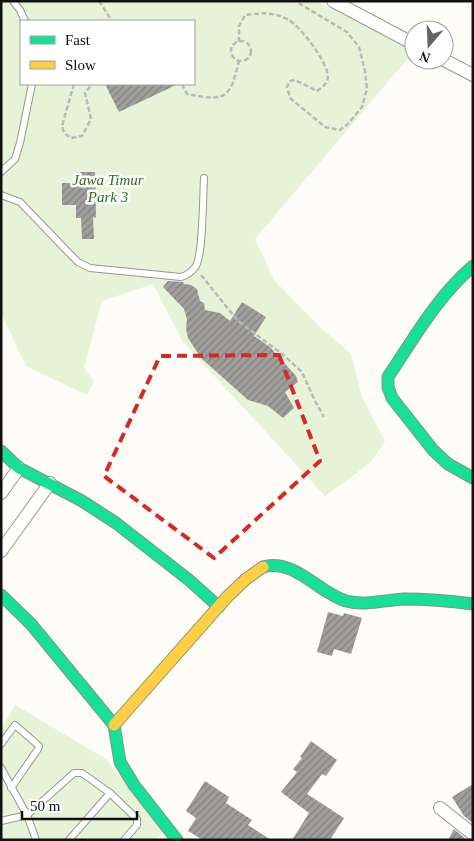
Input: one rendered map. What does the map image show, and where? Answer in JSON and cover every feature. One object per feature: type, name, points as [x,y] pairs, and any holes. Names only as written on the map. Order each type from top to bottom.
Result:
[{"type":"street","points":[[333,1],[404,39]]},
{"type":"street","points":[[454,65],[473,75]]},
{"type":"street","points":[[473,266],[460,276],[438,303],[388,377],[388,387],[392,398],[433,450],[448,464],[473,478]]},
{"type":"street","points":[[1,451],[19,468],[116,523],[189,580],[218,607]]},
{"type":"street","points":[[1,493],[19,468]]},
{"type":"street","points":[[1,551],[50,484]]},
{"type":"street","points":[[114,725],[153,677],[218,607],[252,574],[262,567],[272,566],[294,572],[339,598],[354,603],[371,604],[391,600],[439,599],[473,604]]},
{"type":"street","points":[[1,595],[31,624],[114,725],[120,762],[134,786],[177,840]]},
{"type":"street","points":[[440,808],[473,834]]},
{"type":"lane","points":[[13,1],[25,20]]},
{"type":"lane","points":[[1,172],[15,159],[32,85]]},
{"type":"lane","points":[[1,195],[20,202],[78,262],[90,268],[181,277],[190,274],[198,264],[204,178]]},
{"type":"lane","points":[[1,744],[15,725],[39,746],[11,788]]},
{"type":"lane","points":[[1,768],[27,815],[36,840]]},
{"type":"lane","points":[[1,821],[27,815],[74,773],[82,773],[110,794],[137,819],[137,824],[124,840]]},
{"type":"lane","points":[[69,840],[110,794]]},
{"type":"path","points":[[99,1],[111,20]]},
{"type":"path","points":[[239,42],[238,26],[246,15],[267,12],[289,20],[305,35],[323,63],[328,76],[324,86],[317,91],[295,80],[290,81],[287,87],[290,98],[325,127],[340,130],[348,124],[362,107],[366,89],[365,71],[359,47],[347,32],[295,1]]},
{"type":"path","points":[[239,42],[248,44],[251,51],[247,59],[239,61],[232,55],[233,46],[239,42]]},
{"type":"path","points":[[182,85],[187,94],[204,98],[217,97],[229,92],[239,61]]},
{"type":"path","points":[[74,85],[62,126],[64,133],[71,138],[82,136],[91,119],[85,93],[91,85]]},
{"type":"path","points":[[195,267],[238,321],[281,353],[302,372],[324,418]]},
{"type":"highlighted area","points":[[279,355],[320,461],[214,558],[104,476],[160,356]]},
{"type":"green space","name":"Jawa Timur Park 3","points":[[1,1],[317,1],[404,46],[404,63],[255,239],[274,280],[321,328],[351,354],[362,397],[385,441],[370,463],[325,496],[183,342],[153,284],[102,301],[84,368],[94,382],[87,395],[26,366],[1,313]]},
{"type":"green space","points":[[15,705],[106,759],[163,832],[156,840],[1,840],[1,729]]},
{"type":"building","points":[[106,85],[176,85],[119,112]]},
{"type":"building","points":[[77,172],[95,172],[96,218],[93,217],[94,239],[82,239],[81,218],[76,218],[76,205],[62,205],[62,183],[77,183]]},
{"type":"building","points":[[168,281],[183,282],[184,284],[191,285],[197,289],[200,301],[204,303],[205,310],[220,313],[230,321],[242,302],[266,317],[254,336],[270,347],[296,376],[298,382],[285,392],[294,408],[283,418],[268,406],[248,400],[201,358],[188,338],[186,329],[187,319],[184,309],[163,287]]},
{"type":"building","points":[[328,612],[343,616],[344,613],[362,618],[351,654],[334,649],[332,656],[317,652]]},
{"type":"building","points":[[311,741],[337,760],[326,776],[322,774],[307,794],[344,818],[330,840],[292,840],[309,813],[281,792],[297,772],[293,769],[302,758],[300,757]]},
{"type":"building","points":[[205,781],[229,797],[226,803],[252,820],[248,825],[271,840],[203,840],[188,831],[196,818],[186,811]]},
{"type":"building","points":[[473,784],[473,823],[464,816],[452,797]]},
{"type":"building","points":[[454,829],[467,840],[448,840]]},
{"type":"traffic: fast","points":[[473,266],[437,304],[388,377],[388,387],[392,398],[433,450],[448,464],[473,478]]},
{"type":"traffic: fast","points":[[1,451],[19,468],[82,501],[116,523],[189,580],[219,607]]},
{"type":"traffic: fast","points":[[263,567],[285,567],[346,601],[368,603],[413,599],[473,604]]},
{"type":"traffic: fast","points":[[1,595],[31,624],[114,725],[120,762],[134,785],[177,840]]},
{"type":"traffic: slow","points":[[114,725],[227,597],[246,579],[263,567]]}]
